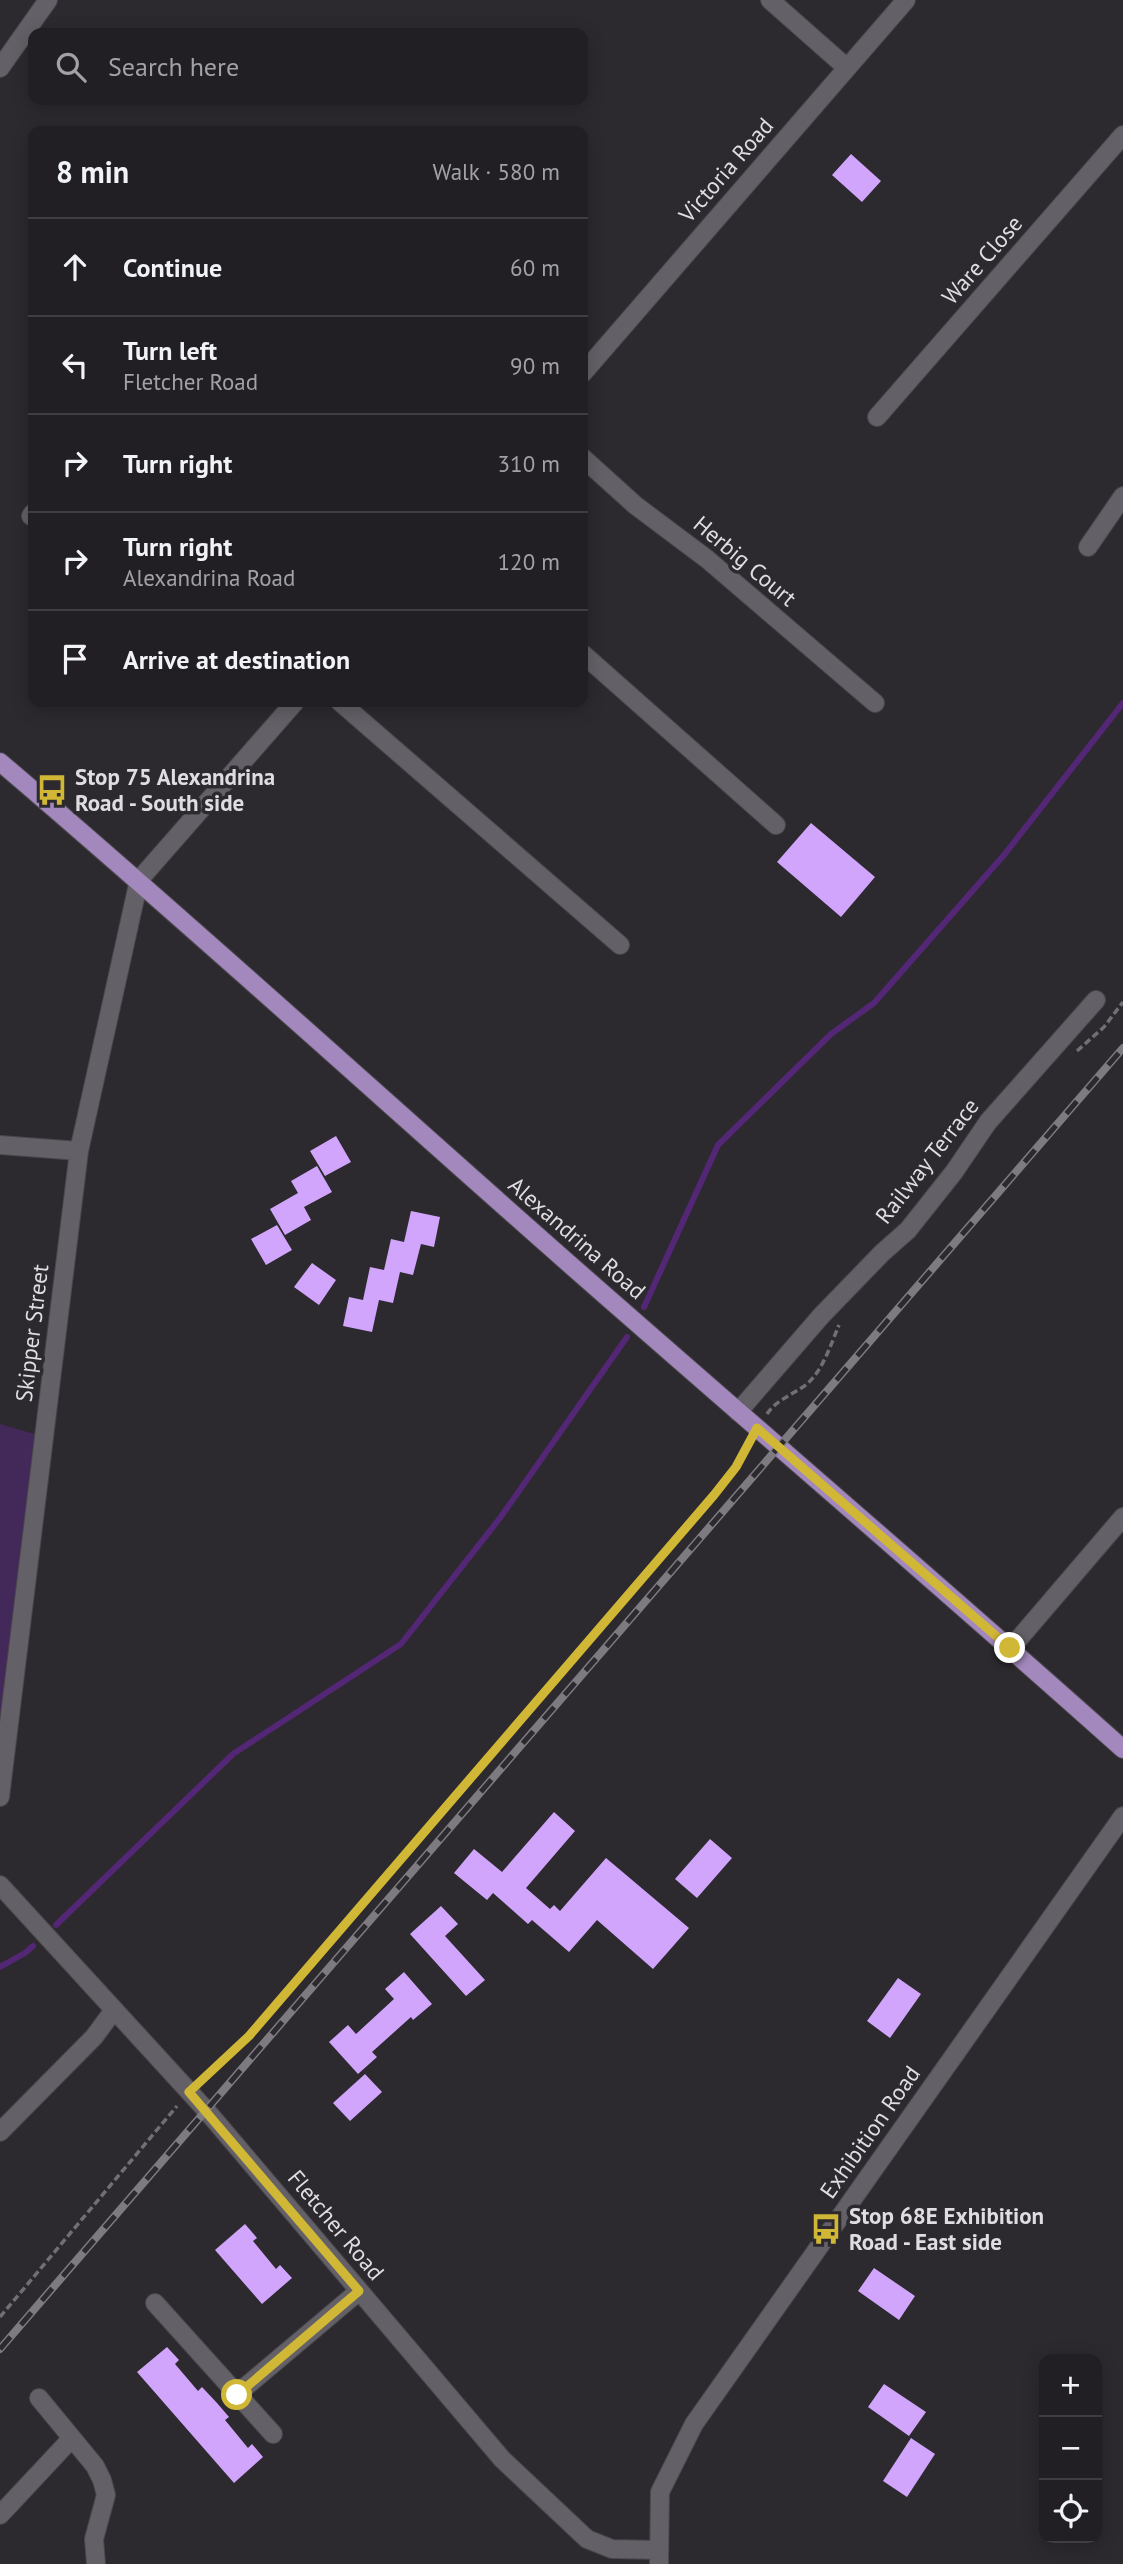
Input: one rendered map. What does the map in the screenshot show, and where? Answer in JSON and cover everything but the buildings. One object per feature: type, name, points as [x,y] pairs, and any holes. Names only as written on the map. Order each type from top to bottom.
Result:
[{"type":"main road","name":"Alexandrina Road","points":[[0,762],[139,880],[738,1412],[1123,1749]]},
{"type":"street","points":[[28,28],[48,0]]},
{"type":"street","points":[[769,0],[847,68]]},
{"type":"street","name":"Victoria Road","points":[[588,367],[906,0]]},
{"type":"street","points":[[0,68],[28,28]]},
{"type":"street","name":"Ware Close","points":[[877,417],[1123,135]]},
{"type":"street","name":"Herbig Court","points":[[588,463],[635,505],[707,558],[875,703]]},
{"type":"street","points":[[1088,547],[1123,496]]},
{"type":"street","points":[[588,658],[776,825]]},
{"type":"street","points":[[139,880],[291,707]]},
{"type":"street","points":[[346,707],[620,945]]},
{"type":"street","name":"Skipper Street","points":[[0,1797],[79,1151],[139,880]]},
{"type":"street","name":"Railway Terrace","points":[[738,1412],[821,1316],[908,1230],[954,1172],[988,1122],[1096,1000]]},
{"type":"street","points":[[0,1145],[79,1151]]},
{"type":"street","points":[[1010,1648],[1123,1517]]},
{"type":"street","name":"Exhibition Road","points":[[659,2557],[660,2492],[694,2424],[1123,1816]]},
{"type":"street","name":"Fletcher Road","points":[[0,1885],[189,2092],[502,2459],[587,2539],[612,2549],[659,2557]]},
{"type":"street","points":[[0,2132],[94,2037],[114,2010]]},
{"type":"street","points":[[237,2395],[359,2291]]},
{"type":"street","points":[[155,2303],[273,2434]]},
{"type":"street","points":[[39,2398],[95,2466],[103,2480],[106,2495],[94,2539],[96,2564]]},
{"type":"street","points":[[0,2515],[72,2438]]},
{"type":"path","points":[[0,2316],[189,2092],[249,2036],[705,1505],[736,1467],[757,1428]]},
{"type":"shaded area","points":[[0,1424],[41,1436],[0,1771]]},
{"type":"waterway","points":[[644,1307],[718,1145],[831,1034],[874,1003],[1004,855],[1123,703]]},
{"type":"waterway","points":[[56,1925],[233,1754],[401,1644],[500,1518],[627,1337]]},
{"type":"waterway","points":[[0,1967],[33,1946]]},
{"type":"railway","points":[[0,2349],[1123,1048]]},
{"type":"place","name":"Stop 75 Alexandrina Road - South side","points":[[52,790]]},
{"type":"place","name":"Stop 68E Exhibition Road - East side","points":[[826,2229]]},
{"type":"route","points":[[237,2395],[359,2291],[189,2092],[249,2036],[714,1495],[736,1467],[757,1428],[1010,1648]]}]
